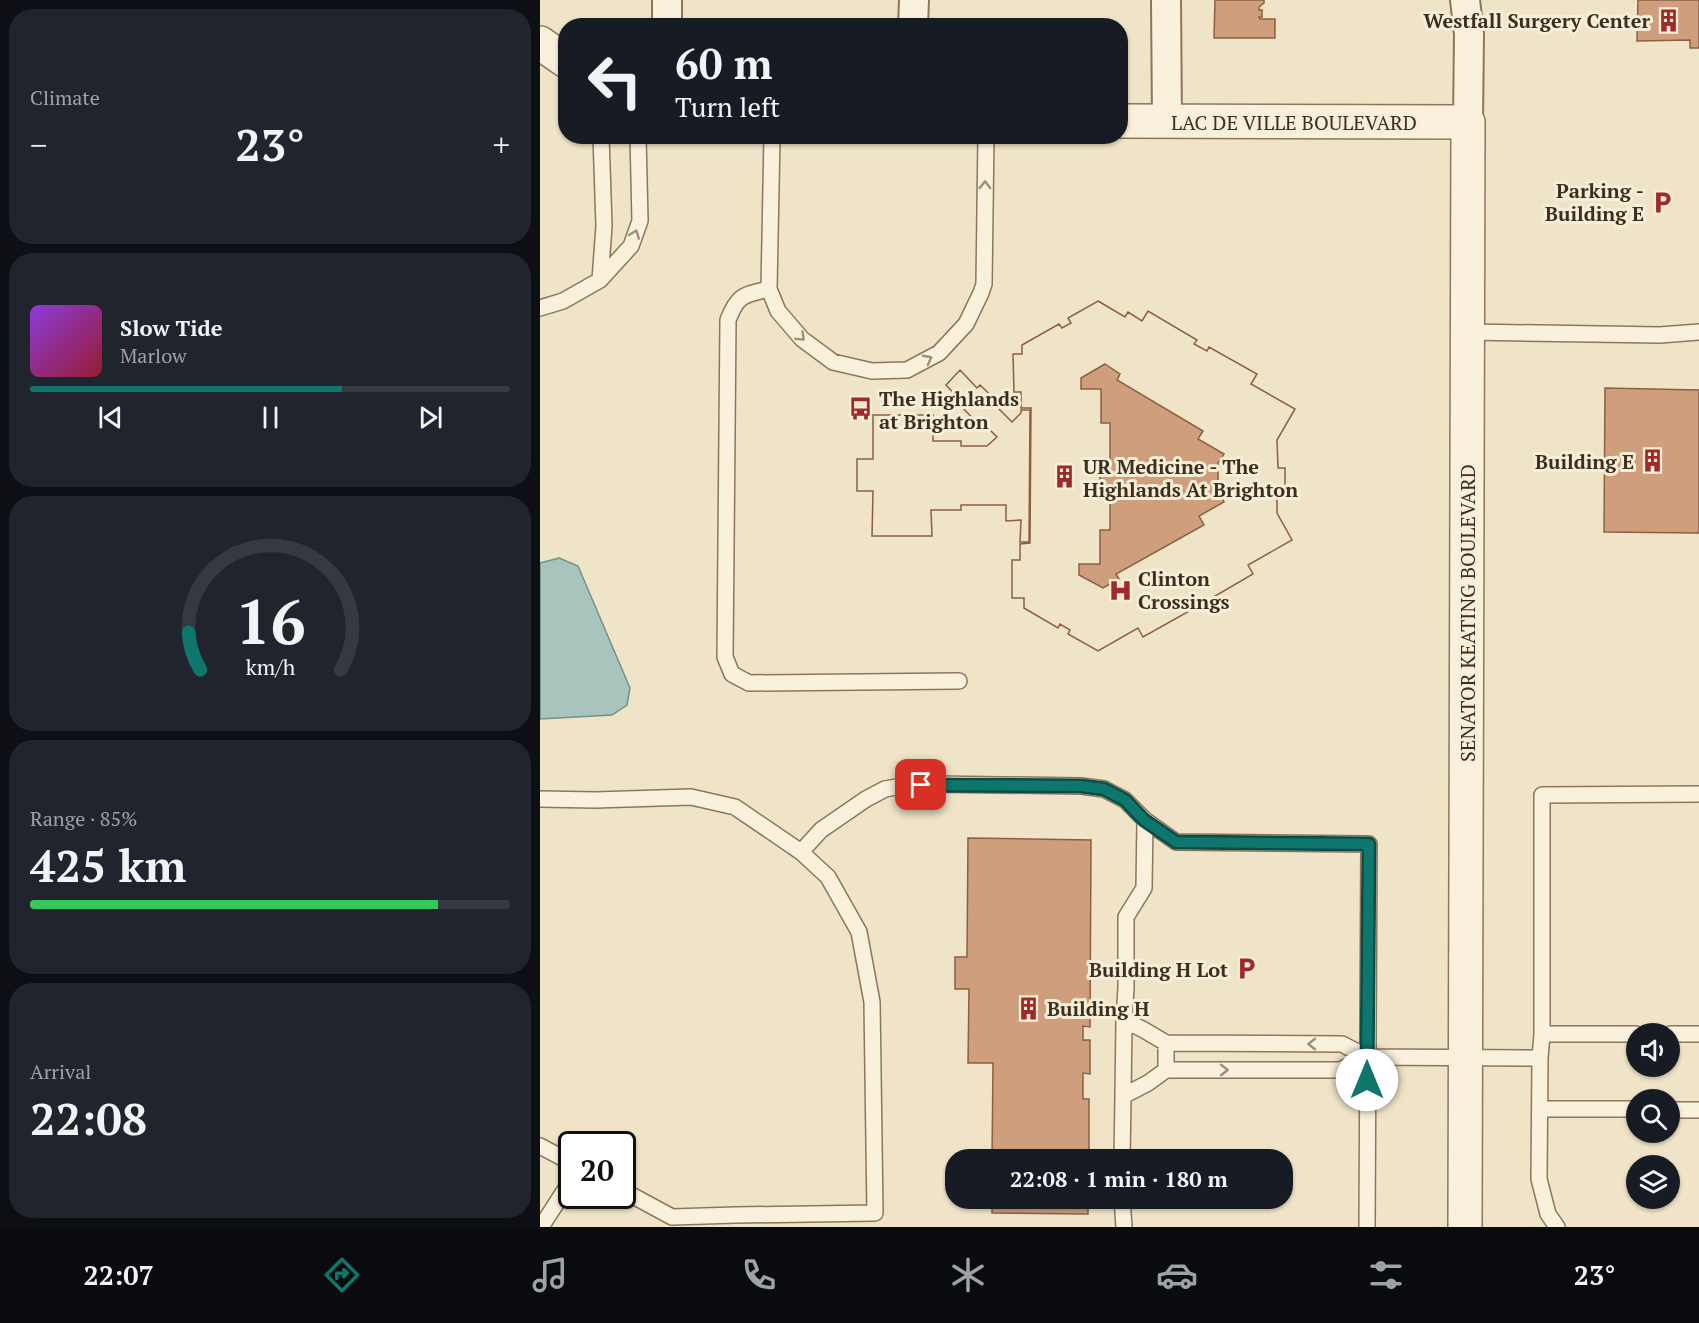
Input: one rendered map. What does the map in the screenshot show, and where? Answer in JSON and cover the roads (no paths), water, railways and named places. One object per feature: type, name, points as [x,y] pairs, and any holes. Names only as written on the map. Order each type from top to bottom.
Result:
[{"type":"street","points":[[913,18],[914,0]]},
{"type":"street","points":[[1166,0],[1167,122]]},
{"type":"street","name":"SENATOR KEATING BOULEVARD","points":[[1465,0],[1469,34],[1465,1227]]},
{"type":"street","points":[[540,43],[558,56]]},
{"type":"street","name":"LAC DE VILLE BOULEVARD","points":[[1128,121],[1468,122]]},
{"type":"lane","points":[[600,280],[603,226],[601,144]]},
{"type":"lane","points":[[540,308],[563,301],[600,280],[631,246],[640,221],[638,144]]},
{"type":"lane","points":[[772,144],[769,289],[778,311],[802,339],[833,362],[872,371],[907,370],[939,353],[966,324],[984,284],[986,144]]},
{"type":"lane","points":[[769,289],[743,296],[733,306],[728,320],[725,657],[732,674],[749,683],[959,681]]},
{"type":"lane","points":[[1468,332],[1660,335],[1699,332]]},
{"type":"lane","points":[[801,852],[821,830],[866,799],[885,789],[908,785],[1081,786],[1104,789],[1125,800],[1144,820],[1176,842],[1369,844],[1367,1227]]},
{"type":"lane","points":[[1557,1227],[1548,1214],[1539,1179],[1542,1034],[1542,795],[1699,794]]},
{"type":"lane","points":[[540,799],[691,797],[735,807],[801,852],[828,878],[859,932],[872,1002],[875,1213],[736,1215],[671,1222],[636,1199]]},
{"type":"lane","points":[[1122,1149],[1126,917],[1144,888],[1144,820]]},
{"type":"lane","points":[[1124,1020],[1166,1043],[1342,1044],[1367,1057]]},
{"type":"lane","points":[[1542,1034],[1626,1034]]},
{"type":"lane","points":[[1680,1034],[1699,1034]]},
{"type":"lane","points":[[1166,1043],[1166,1070]]},
{"type":"lane","points":[[1123,1096],[1148,1083],[1166,1070],[1340,1070],[1367,1057],[1540,1058]]},
{"type":"lane","points":[[1540,1108],[1626,1109]]},
{"type":"lane","points":[[1680,1110],[1699,1110]]},
{"type":"lane","points":[[540,1146],[558,1156]]},
{"type":"lane","points":[[541,1227],[558,1201]]},
{"type":"lane","points":[[1123,1209],[1124,1227]]},
{"type":"water","points":[[559,558],[578,566],[630,688],[627,705],[612,715],[540,719],[540,563]]},
{"type":"place","name":"Westfall Surgery Center","points":[[1668,20]]},
{"type":"place","name":"Parking - Building E","points":[[1662,202]]},
{"type":"place","name":"The Highlands at Brighton","points":[[861,409]]},
{"type":"place","name":"Building E","points":[[1652,461]]},
{"type":"place","name":"UR Medicine - The Highlands At Brighton","points":[[1065,477]]},
{"type":"place","name":"Clinton Crossings","points":[[1120,590]]},
{"type":"place","name":"Building H Lot","points":[[1246,969]]},
{"type":"place","name":"Building H","points":[[1029,1008]]}]
